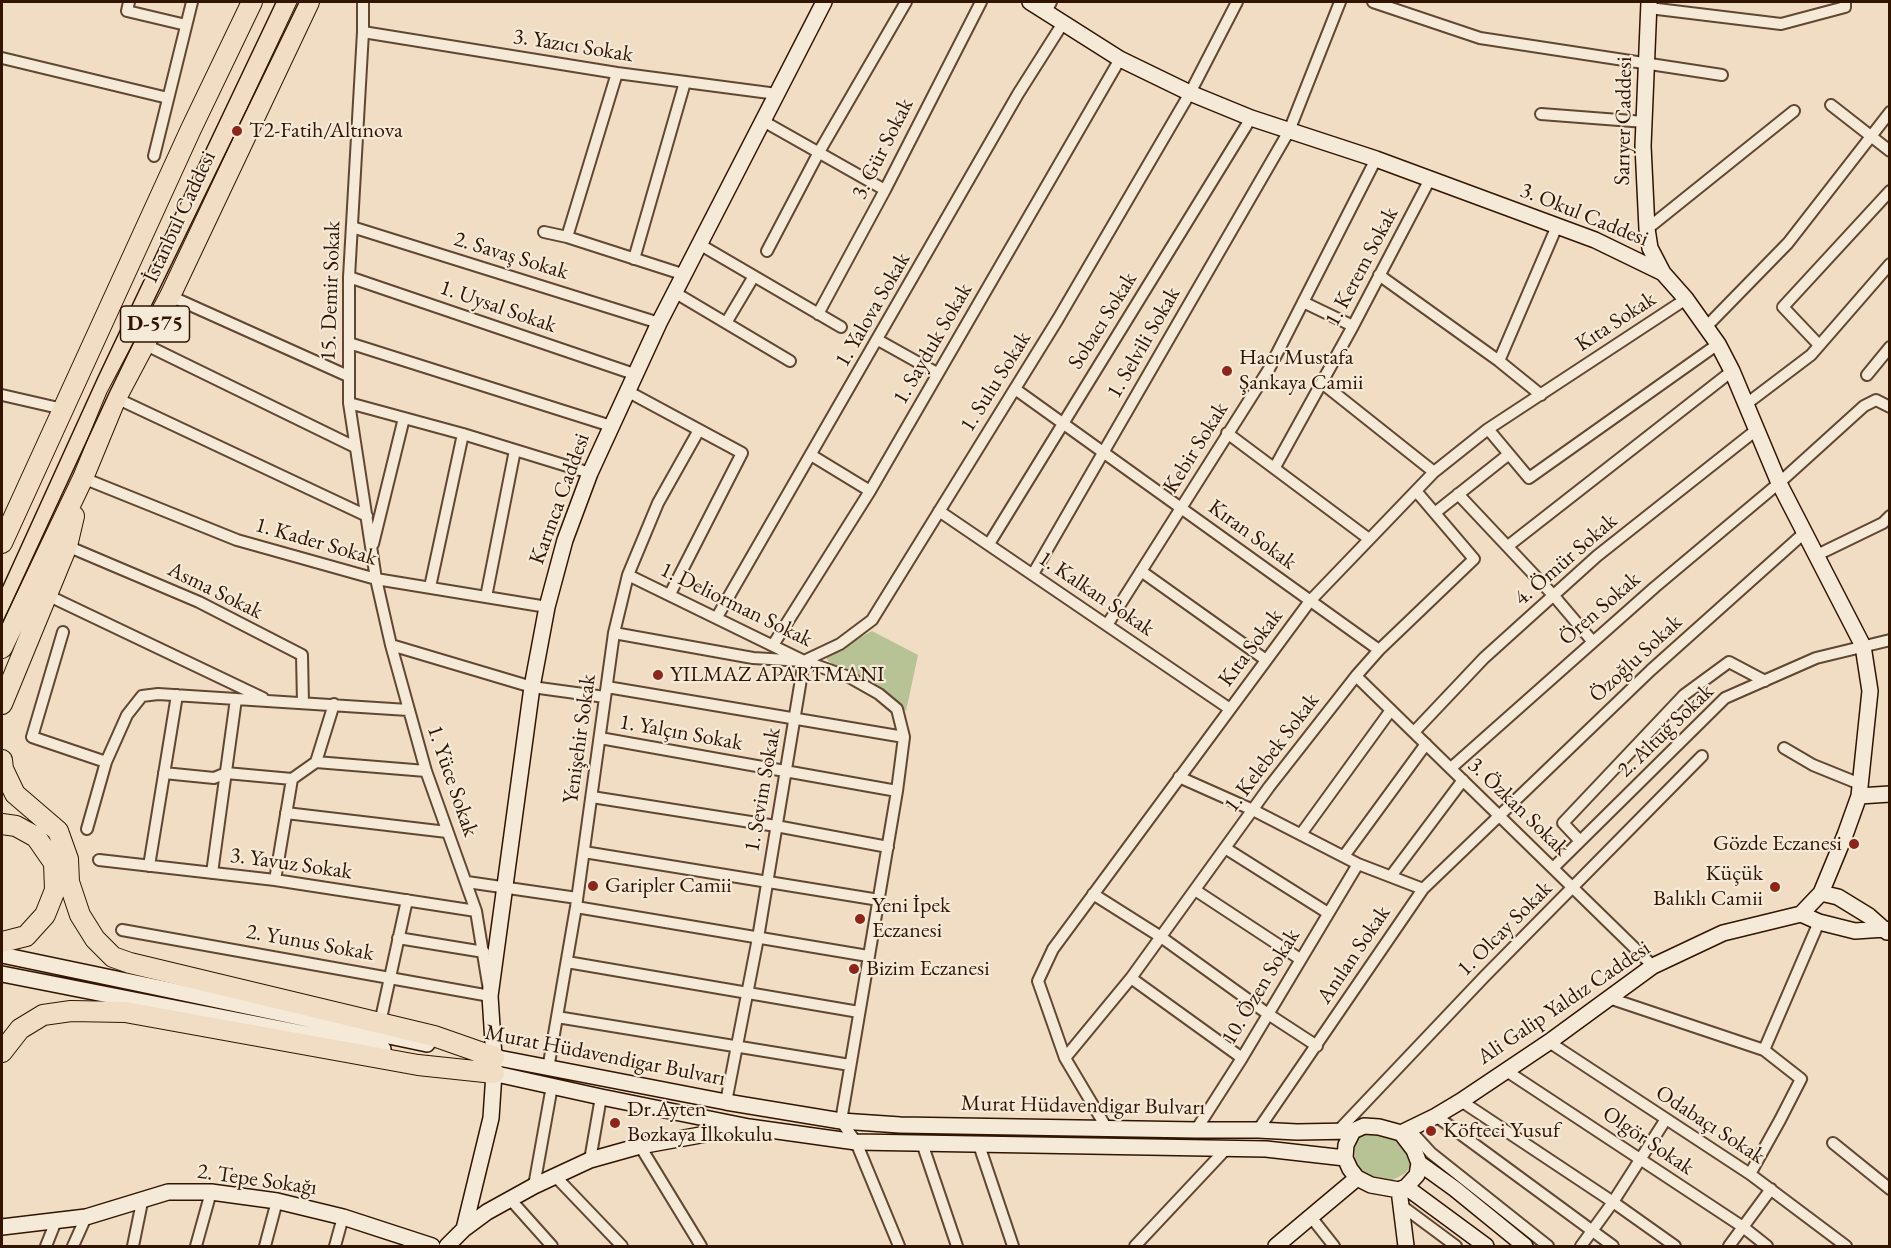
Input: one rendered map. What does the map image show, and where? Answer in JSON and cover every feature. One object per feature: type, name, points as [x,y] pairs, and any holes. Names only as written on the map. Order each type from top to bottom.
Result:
[{"type":"highway","name":"İstanbul Caddesi","points":[[2,543],[191,129],[252,2]]},
{"type":"highway","name":"İstanbul Caddesi","points":[[2,648],[83,478],[116,398],[170,296],[309,2]]},
{"type":"highway","points":[[2,721],[4,698],[67,546],[83,478]]},
{"type":"highway","points":[[2,760],[3,769],[15,794],[58,831],[68,859],[69,882],[80,915],[95,939],[113,957],[129,963],[434,1036],[494,1065]]},
{"type":"highway","points":[[2,824],[16,826],[36,837],[54,863],[55,890],[45,915],[26,936],[2,942]]},
{"type":"highway","points":[[2,1052],[20,1029],[43,1014],[71,1011],[125,1012],[418,1065],[494,1065]]},
{"type":"main road","name":"Karınca Caddesi","points":[[464,1229],[491,1118],[494,1065],[490,996],[532,687],[547,608],[565,540],[590,473],[682,274],[824,2]]},
{"type":"main road","name":"3. Okul Caddesi","points":[[1029,2],[1049,7],[1063,23],[1120,59],[1190,93],[1251,118],[1376,159],[1595,240],[1663,273],[1686,299],[1718,344],[1803,534],[1863,646],[1870,692],[1860,790],[1845,836],[1821,893]]},
{"type":"main road","name":"Sarıyer Caddesi","points":[[1649,5],[1643,147],[1647,229],[1650,248],[1663,273]]},
{"type":"main road","points":[[1860,790],[1890,794]]},
{"type":"main road","points":[[1821,893],[1838,897],[1888,931],[1855,931],[1819,922],[1801,914],[1821,893]]},
{"type":"main road","name":"Ali Galip Yaldız Caddesi","points":[[1405,1131],[1461,1101],[1550,1042],[1653,966],[1723,933],[1801,914]]},
{"type":"main road","name":"Murat Hüdavendigar Bulvarı","points":[[2,955],[494,1065],[552,1086],[749,1127],[856,1142],[1266,1149],[1346,1158]]},
{"type":"main road","name":"Murat Hüdavendigar Bulvarı","points":[[2,974],[365,1046],[494,1065],[548,1069],[841,1121],[900,1125],[1197,1131],[1345,1131]]},
{"type":"main road","points":[[1486,1246],[1403,1189],[1377,1187],[1357,1178],[1346,1158],[1345,1131],[1364,1126],[1379,1126],[1405,1131],[1419,1163],[1525,1246]]},
{"type":"main road","points":[[447,1246],[464,1229],[487,1212],[534,1186],[591,1160],[640,1146],[749,1127]]},
{"type":"main road","points":[[1406,1246],[1402,1206],[1403,1189],[1416,1175],[1419,1163]]},
{"type":"main road","points":[[1276,1246],[1357,1178]]},
{"type":"main road","name":"2. Tepe Sokağı","points":[[2,1227],[86,1217],[142,1202],[168,1192],[212,1192],[277,1201],[343,1217],[432,1246]]},
{"type":"street","points":[[154,156],[192,2]]},
{"type":"street","name":"15. Demir Sokak","points":[[363,2],[349,278],[348,376],[355,447],[376,579]]},
{"type":"street","points":[[766,251],[819,152],[906,2]]},
{"type":"street","name":"3. Gür Sokak","points":[[818,314],[885,190],[981,2]]},
{"type":"street","name":"1. Sulu Sokak","points":[[804,661],[840,644],[872,620],[1015,389],[1190,93],[1237,2]]},
{"type":"street","name":"1. Selvili Sokak","points":[[1033,574],[1290,131],[1340,2]]},
{"type":"street","points":[[1373,2],[1480,38],[1722,75]]},
{"type":"street","points":[[1649,5],[1781,24],[1845,7],[1845,2]]},
{"type":"street","points":[[128,6],[186,24]]},
{"type":"street","name":"1. Yalova Sokak","points":[[717,617],[1018,94],[1063,23]]},
{"type":"street","name":"3. Yazıcı Sokak","points":[[363,32],[617,73],[777,94]]},
{"type":"street","points":[[2,58],[168,98]]},
{"type":"street","name":"1. Sayduk Sokak","points":[[773,645],[870,490],[1120,59]]},
{"type":"street","points":[[567,237],[617,73]]},
{"type":"street","points":[[634,259],[685,82]]},
{"type":"street","points":[[1831,105],[1890,151]]},
{"type":"street","points":[[1647,229],[1794,111]]},
{"type":"street","points":[[1706,327],[1788,243],[1890,112]]},
{"type":"street","points":[[1541,114],[1645,122]]},
{"type":"street","name":"Sobacı Sokak","points":[[989,544],[1251,118]]},
{"type":"street","points":[[763,121],[885,190]]},
{"type":"street","name":"Kebir Sokak","points":[[1107,625],[1269,369],[1376,159]]},
{"type":"street","name":"1. Kerem Sokak","points":[[1275,467],[1353,326],[1430,179]]},
{"type":"street","points":[[1819,345],[1783,307],[1890,191]]},
{"type":"street","points":[[1499,361],[1557,226]]},
{"type":"street","name":"2. Savaş Sokak","points":[[352,227],[659,323]]},
{"type":"street","points":[[544,232],[567,237],[682,274]]},
{"type":"street","points":[[699,244],[841,327]]},
{"type":"street","points":[[1745,405],[1811,355],[1890,264]]},
{"type":"street","points":[[1379,275],[1499,361],[1541,395]]},
{"type":"street","points":[[726,323],[754,276]]},
{"type":"street","name":"1. Uysal Sokak","points":[[349,278],[634,374]]},
{"type":"street","points":[[674,292],[790,361]]},
{"type":"street","points":[[170,296],[348,376]]},
{"type":"street","name":"Kıta Sokak","points":[[1106,1128],[1065,1058],[1038,981],[1053,950],[1310,601],[1434,472],[1488,429],[1686,299]]},
{"type":"street","points":[[1303,302],[1353,326]]},
{"type":"street","points":[[878,340],[937,373]]},
{"type":"street","points":[[349,343],[611,426]]},
{"type":"street","points":[[144,344],[355,447]]},
{"type":"street","points":[[1488,429],[1529,478],[1718,344]]},
{"type":"street","points":[[1867,375],[1890,347]]},
{"type":"street","points":[[1508,546],[1732,371]]},
{"type":"street","points":[[1322,383],[1434,472]]},
{"type":"street","name":"Kıran Sokak","points":[[1015,389],[1379,650]]},
{"type":"street","points":[[627,391],[742,453],[670,594]]},
{"type":"street","points":[[2,395],[63,409]]},
{"type":"street","points":[[116,398],[367,516]]},
{"type":"street","name":"Ören Sokak","points":[[1451,768],[1593,642],[1779,483],[1864,406],[1876,400],[1890,407]]},
{"type":"street","points":[[349,403],[463,434],[590,473]]},
{"type":"street","points":[[372,550],[404,418]]},
{"type":"street","name":"Yenişehir Sokak","points":[[548,1069],[577,903],[614,633],[628,574],[658,503],[699,430]]},
{"type":"street","name":"4. Ömür Sokak","points":[[1414,732],[1484,658],[1597,556],[1755,431]]},
{"type":"street","points":[[1227,433],[1369,539]]},
{"type":"street","points":[[430,587],[463,434]]},
{"type":"street","points":[[486,597],[515,450]]},
{"type":"street","points":[[1436,512],[1509,454]]},
{"type":"street","points":[[811,455],[870,490]]},
{"type":"street","name":"1. Kader Sokak","points":[[83,478],[237,540],[376,579],[547,608]]},
{"type":"street","name":"1. Kelebek Sokak","points":[[1065,1058],[1131,978],[1253,810],[1356,676],[1379,650],[1474,559],[1416,491]]},
{"type":"street","points":[[1458,494],[1554,596],[1593,642]]},
{"type":"street","name":"1. Kalkan Sokak","points":[[939,511],[1230,709]]},
{"type":"street","points":[[1815,556],[1883,523],[1890,516]]},
{"type":"street","name":"Özoğlu Sokak","points":[[1498,815],[1651,669],[1803,534]]},
{"type":"street","name":"Asma Sokak","points":[[67,546],[200,603],[302,655],[303,703]]},
{"type":"street","points":[[1141,571],[1266,660]]},
{"type":"street","name":"1. Deliorman Sokak","points":[[628,574],[804,661],[849,677],[879,694],[897,709],[904,736]]},
{"type":"street","name":"1. Yüce Sokak","points":[[376,579],[391,645],[426,771],[477,911],[490,996]]},
{"type":"street","points":[[47,596],[269,701]]},
{"type":"street","points":[[63,632],[32,737],[106,762]]},
{"type":"street","points":[[614,633],[753,658],[804,661]]},
{"type":"street","name":"2. Altuğ Sokak","points":[[1553,868],[1725,698],[1816,658],[1890,640]]},
{"type":"street","points":[[391,645],[532,687],[606,692],[904,736],[888,847],[841,1121],[856,1142],[899,1246]]},
{"type":"street","name":"1. Sevim Sokak","points":[[726,1102],[758,938],[804,661]]},
{"type":"street","points":[[1580,841],[1563,823],[1684,695],[1729,662],[1764,681]]},
{"type":"street","name":"3. Özkan Sokak","points":[[1356,676],[1653,966]]},
{"type":"street","points":[[87,829],[106,762],[127,715],[142,696],[158,694],[408,710]]},
{"type":"street","points":[[149,866],[177,696]]},
{"type":"street","points":[[212,873],[236,699]]},
{"type":"street","points":[[316,762],[334,704]]},
{"type":"street","points":[[1301,834],[1391,710]]},
{"type":"street","name":"1. Yalçın Sokak","points":[[600,738],[897,791]]},
{"type":"street","points":[[1344,856],[1426,744]]},
{"type":"street","points":[[1784,748],[1860,790]]},
{"type":"street","name":"1. Olcay Sokak","points":[[1345,1131],[1484,977],[1702,756]]},
{"type":"street","points":[[164,773],[214,778],[226,772],[292,778],[316,762],[426,771]]},
{"type":"street","points":[[1179,777],[1253,810],[1358,864],[1423,889]]},
{"type":"street","points":[[275,880],[292,778]]},
{"type":"street","points":[[1391,876],[1463,780]]},
{"type":"street","points":[[592,797],[776,826],[888,847]]},
{"type":"street","points":[[286,813],[447,832]]},
{"type":"street","name":"Anılan Sokak","points":[[1258,1130],[1423,889],[1498,815]]},
{"type":"street","points":[[1225,848],[1328,913]]},
{"type":"street","points":[[584,852],[879,900]]},
{"type":"street","name":"3. Yavuz Sokak","points":[[99,860],[275,880],[477,911]]},
{"type":"street","name":"10. Özen Sokak","points":[[1197,1131],[1358,864]]},
{"type":"street","points":[[467,882],[506,887],[758,938],[868,956]]},
{"type":"street","points":[[1195,890],[1300,959]]},
{"type":"street","points":[[1093,894],[1161,937],[1268,1014],[1317,1046]]},
{"type":"street","points":[[380,1023],[407,900]]},
{"type":"street","points":[[1764,1050],[1819,922]]},
{"type":"street","name":"2. Yunus Sokak","points":[[122,930],[490,996]]},
{"type":"street","points":[[398,938],[484,952]]},
{"type":"street","points":[[567,962],[859,1012]]},
{"type":"street","points":[[1131,978],[1242,1058]]},
{"type":"street","points":[[1609,998],[1764,1050],[1801,1079],[1750,1174]]},
{"type":"street","points":[[557,1017],[850,1065]]},
{"type":"street","name":"Odabaçı Sokak","points":[[1550,1042],[1750,1174],[1846,1246]]},
{"type":"street","name":"Olgör Sokak","points":[[1505,1070],[1743,1227],[1767,1246]]},
{"type":"street","points":[[534,1186],[552,1086]]},
{"type":"street","points":[[591,1160],[601,1097]]},
{"type":"street","points":[[1461,1101],[1675,1246]]},
{"type":"street","points":[[1436,1116],[1613,1246]]},
{"type":"street","points":[[1581,1246],[1613,1202],[1666,1119]]},
{"type":"street","points":[[1405,1131],[1548,1246]]},
{"type":"street","points":[[922,1143],[957,1246]]},
{"type":"street","points":[[1833,1143],[1890,1189]]},
{"type":"street","points":[[979,1145],[1013,1246]]},
{"type":"street","points":[[640,1146],[701,1246]]},
{"type":"street","points":[[1135,1246],[1227,1148]]},
{"type":"street","points":[[555,1176],[622,1246]]},
{"type":"street","points":[[1729,1246],[1771,1189]]},
{"type":"street","points":[[196,1246],[212,1192]]},
{"type":"street","points":[[510,1199],[552,1246]]},
{"type":"street","points":[[265,1246],[277,1201]]},
{"type":"street","points":[[134,1246],[142,1202]]},
{"type":"street","points":[[1402,1206],[1456,1246]]},
{"type":"street","points":[[73,1246],[86,1217]]},
{"type":"street","points":[[335,1246],[343,1217]]},
{"type":"street","points":[[1311,1217],[1334,1246]]},
{"type":"street","points":[[46,1246],[56,1221]]},
{"type":"green space","points":[[872,631],[918,655],[906,711],[828,661],[826,656]]},
{"type":"green space","points":[[1364,1134],[1375,1134],[1397,1141],[1405,1148],[1410,1156],[1411,1164],[1406,1173],[1389,1182],[1369,1178],[1361,1171],[1355,1159],[1355,1147],[1357,1140]]},
{"type":"tram line","points":[[2,588],[98,377],[276,2]]},
{"type":"tram line","points":[[2,624],[109,393],[299,2]]},
{"type":"place","name":"T2-Fatih/Altınova","points":[[237,131]]},
{"type":"place","name":"Hacı Mustafa Şankaya Camii","points":[[1227,371]]},
{"type":"place","name":"YILMAZ APARTMANI","points":[[658,675]]},
{"type":"place","name":"Gözde Eczanesi","points":[[1854,844]]},
{"type":"place","name":"Garipler Camii","points":[[593,886]]},
{"type":"place","name":"Küçük Balıklı Camii","points":[[1775,887]]},
{"type":"place","name":"Yeni İpek Eczanesi","points":[[860,919]]},
{"type":"place","name":"Bizim Eczanesi","points":[[854,969]]},
{"type":"place","name":"Dr.Ayten Bozkaya İlkokulu","points":[[615,1123]]},
{"type":"place","name":"Köfteci Yusuf","points":[[1431,1131]]}]
